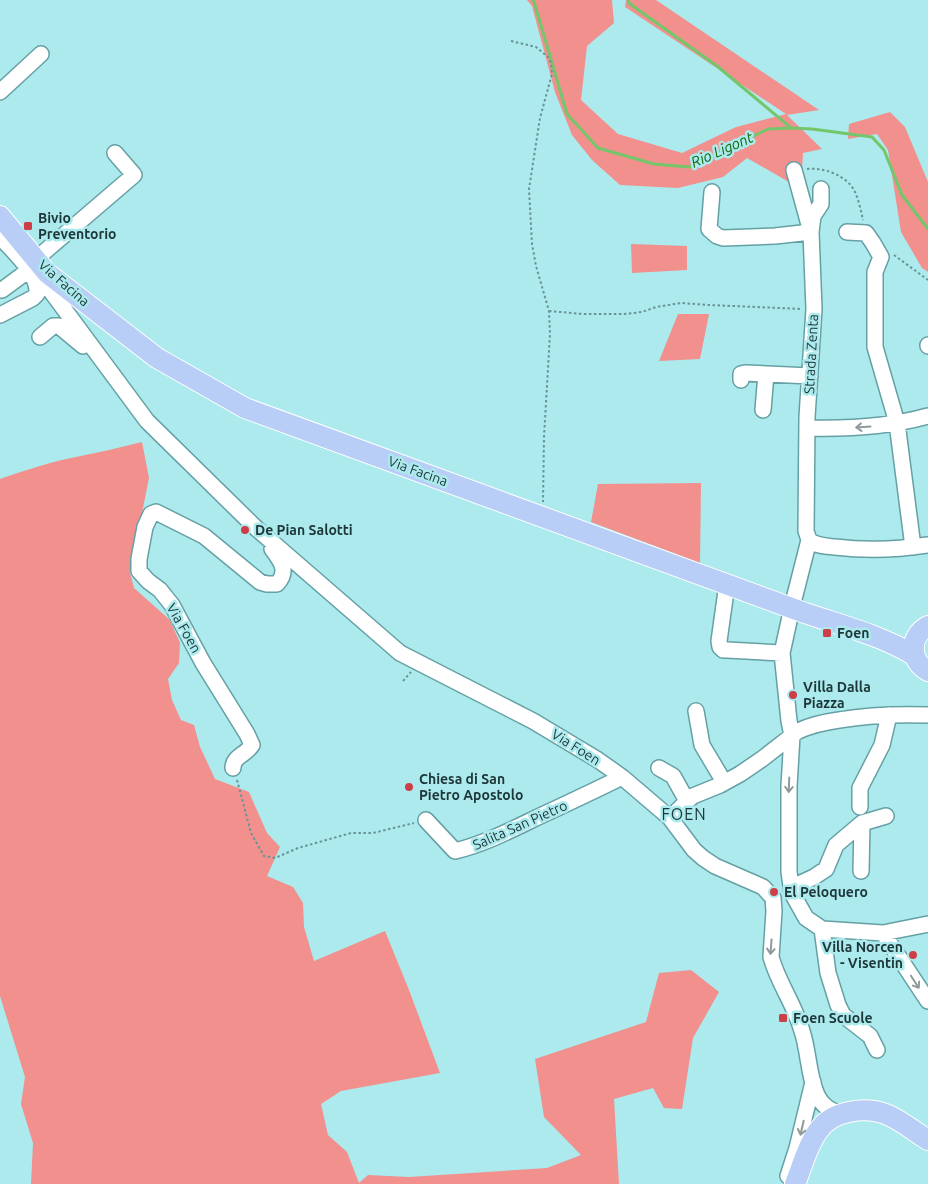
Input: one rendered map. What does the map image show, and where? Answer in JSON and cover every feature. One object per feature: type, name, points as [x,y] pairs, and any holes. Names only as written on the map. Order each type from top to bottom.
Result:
[{"type":"main road","name":"Via Facina","points":[[2,224],[34,266],[157,358],[245,408],[792,608],[887,641],[921,648]]},
{"type":"main road","points":[[795,1184],[818,1131],[824,1123],[840,1114],[864,1110],[881,1113],[928,1140]]},
{"type":"street","points":[[0,92],[41,54]]},
{"type":"street","points":[[1,287],[34,266],[134,174],[115,153]]},
{"type":"street","name":"Strada Zenta","points":[[794,170],[811,232],[814,309],[807,428],[806,531],[809,540]]},
{"type":"street","points":[[712,192],[709,229],[717,236],[723,238],[739,238],[811,232],[813,216],[821,204],[821,189]]},
{"type":"street","points":[[847,232],[866,233],[885,255],[875,272],[875,347],[898,423],[913,547]]},
{"type":"street","points":[[0,315],[37,294],[38,289],[34,266]]},
{"type":"street","name":"Via Foen","points":[[34,266],[46,278],[50,290],[147,421],[256,529],[400,653],[534,720],[598,760],[670,818],[694,850],[704,858],[715,866],[763,887],[773,898]]},
{"type":"street","points":[[40,337],[53,326],[59,326],[84,347],[91,346]]},
{"type":"street","points":[[741,380],[741,374],[745,373],[810,376]]},
{"type":"street","points":[[763,410],[766,374]]},
{"type":"street","points":[[807,428],[849,428],[898,423],[928,416]]},
{"type":"street","name":"Via Foen","points":[[233,768],[233,763],[237,758],[252,745],[203,663],[172,605],[160,590],[139,571],[139,559],[145,527],[152,514],[156,512],[204,536],[260,582],[277,584],[284,573],[281,561],[256,529]]},
{"type":"street","points":[[928,545],[884,550],[858,550],[815,544],[809,540],[782,654],[792,736],[789,786],[789,872],[792,893],[806,918],[822,929],[883,933],[928,924]]},
{"type":"street","points":[[728,584],[719,641],[720,647],[723,650],[782,654]]},
{"type":"street","points":[[696,711],[702,745],[724,782]]},
{"type":"street","points":[[860,807],[860,788],[882,745],[889,715]]},
{"type":"street","points":[[670,818],[694,796],[724,782],[762,759],[804,728],[863,716],[928,715]]},
{"type":"street","points":[[659,768],[674,776],[687,801]]},
{"type":"street","name":"Salita San Pietro","points":[[426,820],[455,851],[495,837],[622,778]]},
{"type":"street","points":[[818,1131],[820,1113],[803,1032],[771,957],[773,898],[792,893],[799,884],[826,869],[836,845],[862,823],[886,816]]},
{"type":"street","points":[[861,871],[862,823]]},
{"type":"street","points":[[822,929],[828,973],[840,1010],[843,1015],[870,1036],[877,1050]]},
{"type":"street","points":[[883,933],[928,1001]]},
{"type":"street","points":[[815,1088],[822,1104],[840,1114]]},
{"type":"street","points":[[786,1184],[815,1088]]},
{"type":"path","points":[[511,41],[536,47],[548,58],[552,74],[540,118],[529,190],[532,244],[536,266],[549,311],[550,334],[544,437],[543,517]]},
{"type":"path","points":[[794,170],[816,168],[826,170],[843,178],[855,191],[863,220]]},
{"type":"path","points":[[885,255],[928,280]]},
{"type":"path","points":[[549,311],[583,314],[624,314],[681,303],[814,309]]},
{"type":"path","points":[[403,681],[416,667]]},
{"type":"path","points":[[233,768],[251,833],[264,856],[275,858],[298,848],[351,833],[373,833],[426,820]]},
{"type":"shaded area","points":[[527,0],[612,0],[614,23],[587,46],[581,100],[618,134],[682,153],[736,127],[786,114],[625,7],[626,0],[656,0],[819,110],[787,115],[822,149],[803,153],[801,189],[747,158],[723,177],[678,188],[620,185],[592,160],[572,135],[555,92],[532,6]]},
{"type":"shaded area","points":[[890,112],[905,127],[928,182],[928,272],[922,268],[901,232],[888,150],[877,134],[848,139],[849,124]]},
{"type":"shaded area","points":[[631,244],[687,246],[687,270],[632,273]]},
{"type":"shaded area","points":[[678,314],[709,314],[700,359],[659,361]]},
{"type":"shaded area","points":[[142,442],[149,478],[130,573],[134,588],[170,620],[180,643],[179,663],[168,679],[172,700],[181,720],[194,725],[200,747],[215,779],[249,792],[267,833],[280,847],[267,876],[293,887],[303,903],[304,927],[314,961],[385,931],[440,1073],[341,1091],[321,1104],[328,1135],[347,1152],[359,1183],[368,1175],[409,1177],[547,1168],[581,1155],[544,1117],[535,1059],[646,1022],[659,973],[691,970],[719,992],[693,1038],[682,1109],[664,1108],[653,1088],[614,1099],[619,1184],[31,1184],[33,1143],[21,1104],[25,1077],[0,996],[0,479],[53,462]]},
{"type":"shaded area","points":[[701,483],[700,563],[591,522],[598,484]]},
{"type":"waterway","name":"Rio Ligont","points":[[533,0],[567,114],[598,148],[654,164],[689,167],[768,129],[812,129],[872,137],[884,150],[902,195],[928,229]]},
{"type":"waterway","points":[[628,0],[630,4],[717,66],[790,127]]},
{"type":"place","name":"Bivio Preventorio","points":[[28,226]]},
{"type":"place","name":"De Pian Salotti","points":[[245,530]]},
{"type":"place","name":"Foen","points":[[827,633]]},
{"type":"place","name":"Villa Dalla Piazza","points":[[793,695]]},
{"type":"place","name":"Chiesa di San Pietro Apostolo","points":[[409,787]]},
{"type":"place","name":"El Peloquero","points":[[774,892]]},
{"type":"place","name":"Villa Norcen - Visentin","points":[[913,955]]},
{"type":"place","name":"Foen Scuole","points":[[783,1018]]},
{"type":"district","name":"FOEN","points":[[684,814]]}]
